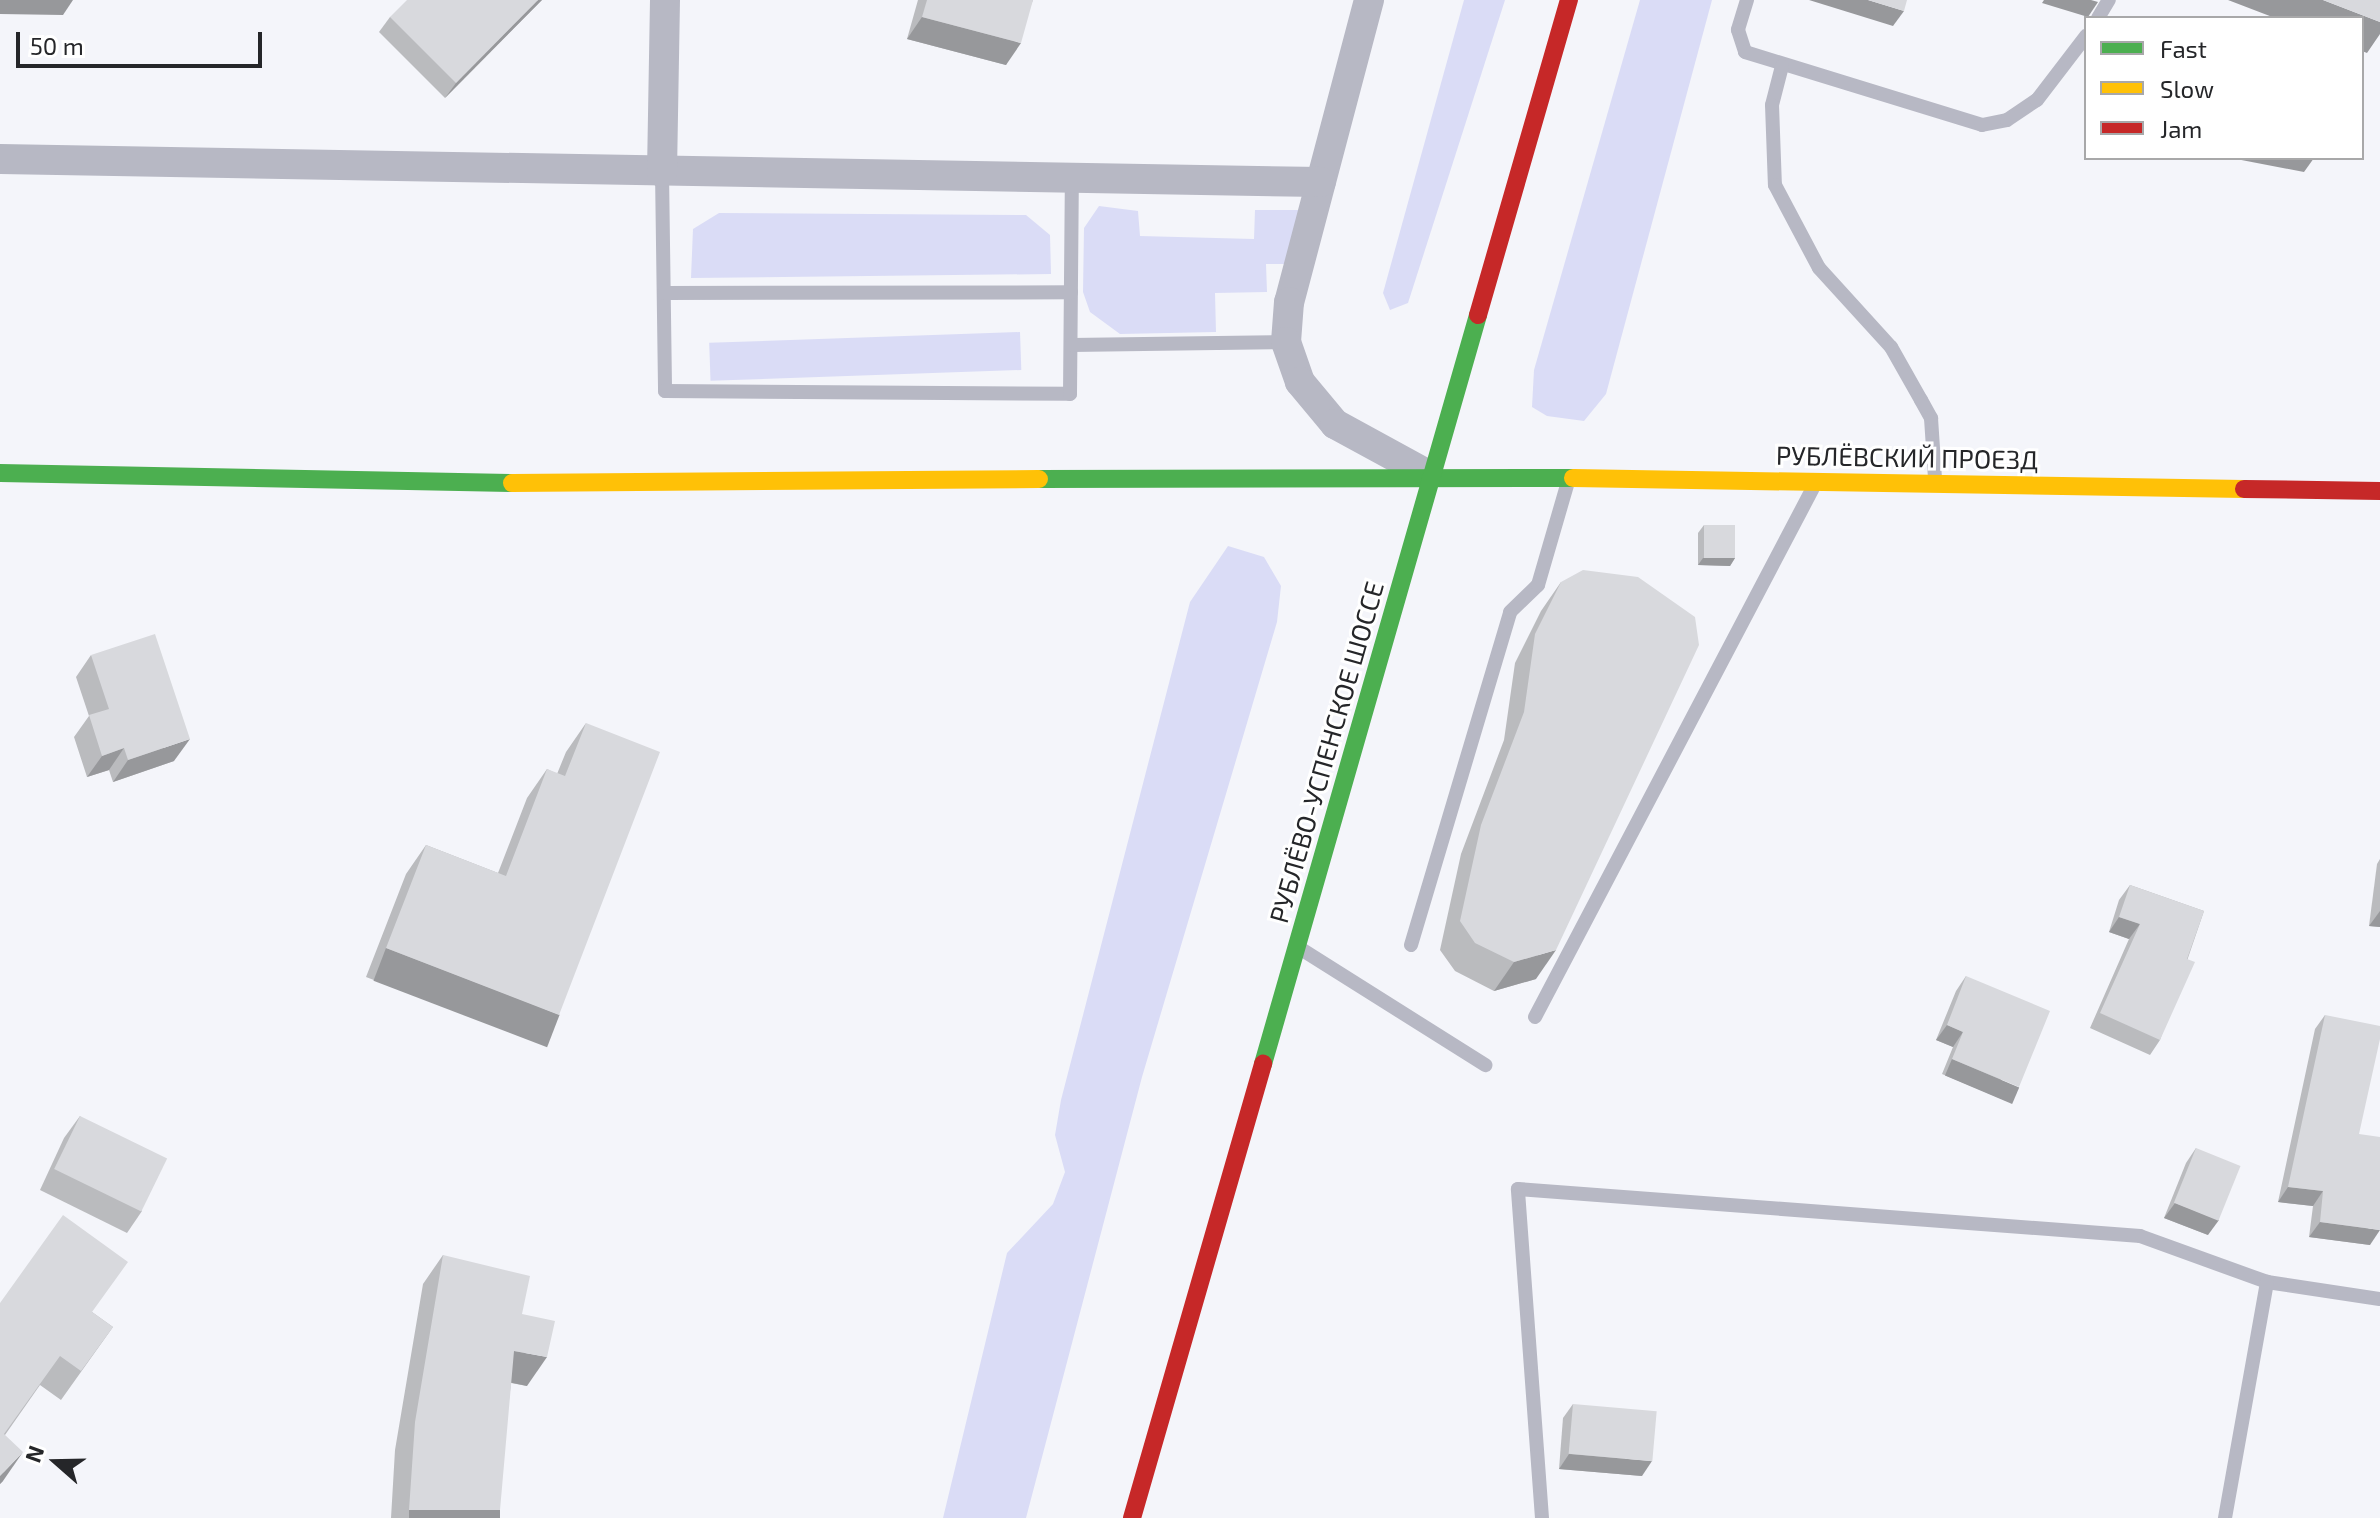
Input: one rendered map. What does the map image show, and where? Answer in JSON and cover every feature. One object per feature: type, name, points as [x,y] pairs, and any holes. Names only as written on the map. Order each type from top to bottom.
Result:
[{"type":"street","points":[[662,172],[665,0]]},
{"type":"street","points":[[1369,0],[1289,302],[1286,342],[1300,382],[1335,424],[1433,476]]},
{"type":"street","name":"РУБЛЁВО-УСПЕНСКОЕ ШОССЕ","points":[[1132,1518],[1569,0]]},
{"type":"street","points":[[0,159],[1321,182]]},
{"type":"street","name":"РУБЛЁВСКИЙ ПРОЕЗД","points":[[0,473],[478,483],[1433,476],[2380,491]]},
{"type":"lane","points":[[1747,0],[1738,30],[1745,52],[1782,66],[1982,125],[2007,120],[2037,100],[2084,39]]},
{"type":"lane","points":[[1782,66],[1772,105],[1775,185],[1819,268],[1891,347],[1921,400],[1932,429],[1935,484]]},
{"type":"lane","points":[[662,172],[665,391],[1070,394],[1072,179]]},
{"type":"lane","points":[[664,293],[1071,292]]},
{"type":"lane","points":[[1071,345],[1286,342]]},
{"type":"lane","points":[[1411,945],[1510,612],[1538,585],[1569,478]]},
{"type":"lane","points":[[1535,1017],[1817,481]]},
{"type":"lane","points":[[1297,947],[1485,1065]]},
{"type":"lane","points":[[1542,1518],[1518,1189],[2140,1236],[2267,1282],[2380,1299]]},
{"type":"lane","points":[[2225,1518],[2267,1282]]},
{"type":"shaded area","points":[[1464,0],[1505,0],[1408,303],[1390,310],[1383,293]]},
{"type":"shaded area","points":[[1640,0],[1712,0],[1606,394],[1584,421],[1547,416],[1532,407],[1534,370]]},
{"type":"shaded area","points":[[1099,206],[1138,211],[1140,236],[1254,239],[1255,210],[1299,210],[1287,264],[1266,264],[1267,292],[1215,293],[1216,332],[1120,334],[1090,312],[1083,292],[1084,228]]},
{"type":"shaded area","points":[[719,213],[1026,215],[1050,235],[1051,274],[691,278],[693,229]]},
{"type":"shaded area","points":[[1020,332],[1021,370],[711,381],[709,343]]},
{"type":"shaded area","points":[[1228,546],[1264,557],[1281,586],[1277,622],[1142,1077],[1026,1518],[943,1518],[1007,1253],[1053,1204],[1065,1172],[1055,1135],[1061,1100],[1190,602]]},
{"type":"building","points":[[407,0],[538,0],[456,83],[390,17]]},
{"type":"building","points":[[927,0],[1033,0],[1021,43],[922,17]]},
{"type":"building","points":[[1868,0],[1907,0],[1904,11]]},
{"type":"building","points":[[2323,0],[2380,0],[2380,22]]},
{"type":"building","points":[[1704,525],[1735,525],[1735,558],[1704,558]]},
{"type":"building","points":[[1583,570],[1638,577],[1695,617],[1699,645],[1556,950],[1514,962],[1475,943],[1460,921],[1481,825],[1524,712],[1535,634],[1561,582]]},
{"type":"building","points":[[155,634],[190,739],[128,760],[124,748],[102,756],[89,715],[109,709],[91,655]]},
{"type":"building","points":[[586,723],[660,752],[559,1015],[386,948],[426,845],[506,876],[547,769],[565,776]]},
{"type":"building","points":[[2130,885],[2204,911],[2187,959],[2195,962],[2160,1040],[2100,1013],[2140,924],[2119,917]]},
{"type":"building","points":[[1966,976],[2050,1011],[2019,1087],[1952,1059],[1963,1032],[1947,1025]]},
{"type":"building","points":[[2325,1015],[2380,1026],[2380,1039],[2359,1134],[2380,1137],[2380,1230],[2320,1222],[2323,1191],[2288,1187]]},
{"type":"building","points":[[80,1116],[167,1159],[141,1212],[54,1169]]},
{"type":"building","points":[[2196,1148],[2241,1166],[2218,1221],[2174,1203]]},
{"type":"building","points":[[63,1215],[128,1262],[92,1312],[113,1327],[81,1371],[60,1356],[4,1434],[23,1452],[0,1476],[0,1303]]},
{"type":"building","points":[[443,1255],[530,1276],[522,1314],[555,1321],[547,1357],[514,1351],[500,1510],[409,1510],[415,1422]]},
{"type":"building","points":[[1573,1404],[1657,1411],[1652,1461],[1569,1454]]},
{"type":"traffic: fast","points":[[1263,1064],[1478,315]]},
{"type":"traffic: fast","points":[[0,473],[512,483]]},
{"type":"traffic: fast","points":[[1039,479],[1573,478]]},
{"type":"traffic: slow","points":[[1573,478],[2244,489]]},
{"type":"traffic: slow","points":[[512,483],[1039,479]]},
{"type":"traffic: jam","points":[[1478,315],[1569,0]]},
{"type":"traffic: jam","points":[[2244,489],[2380,491]]},
{"type":"traffic: jam","points":[[1132,1518],[1263,1064]]}]
